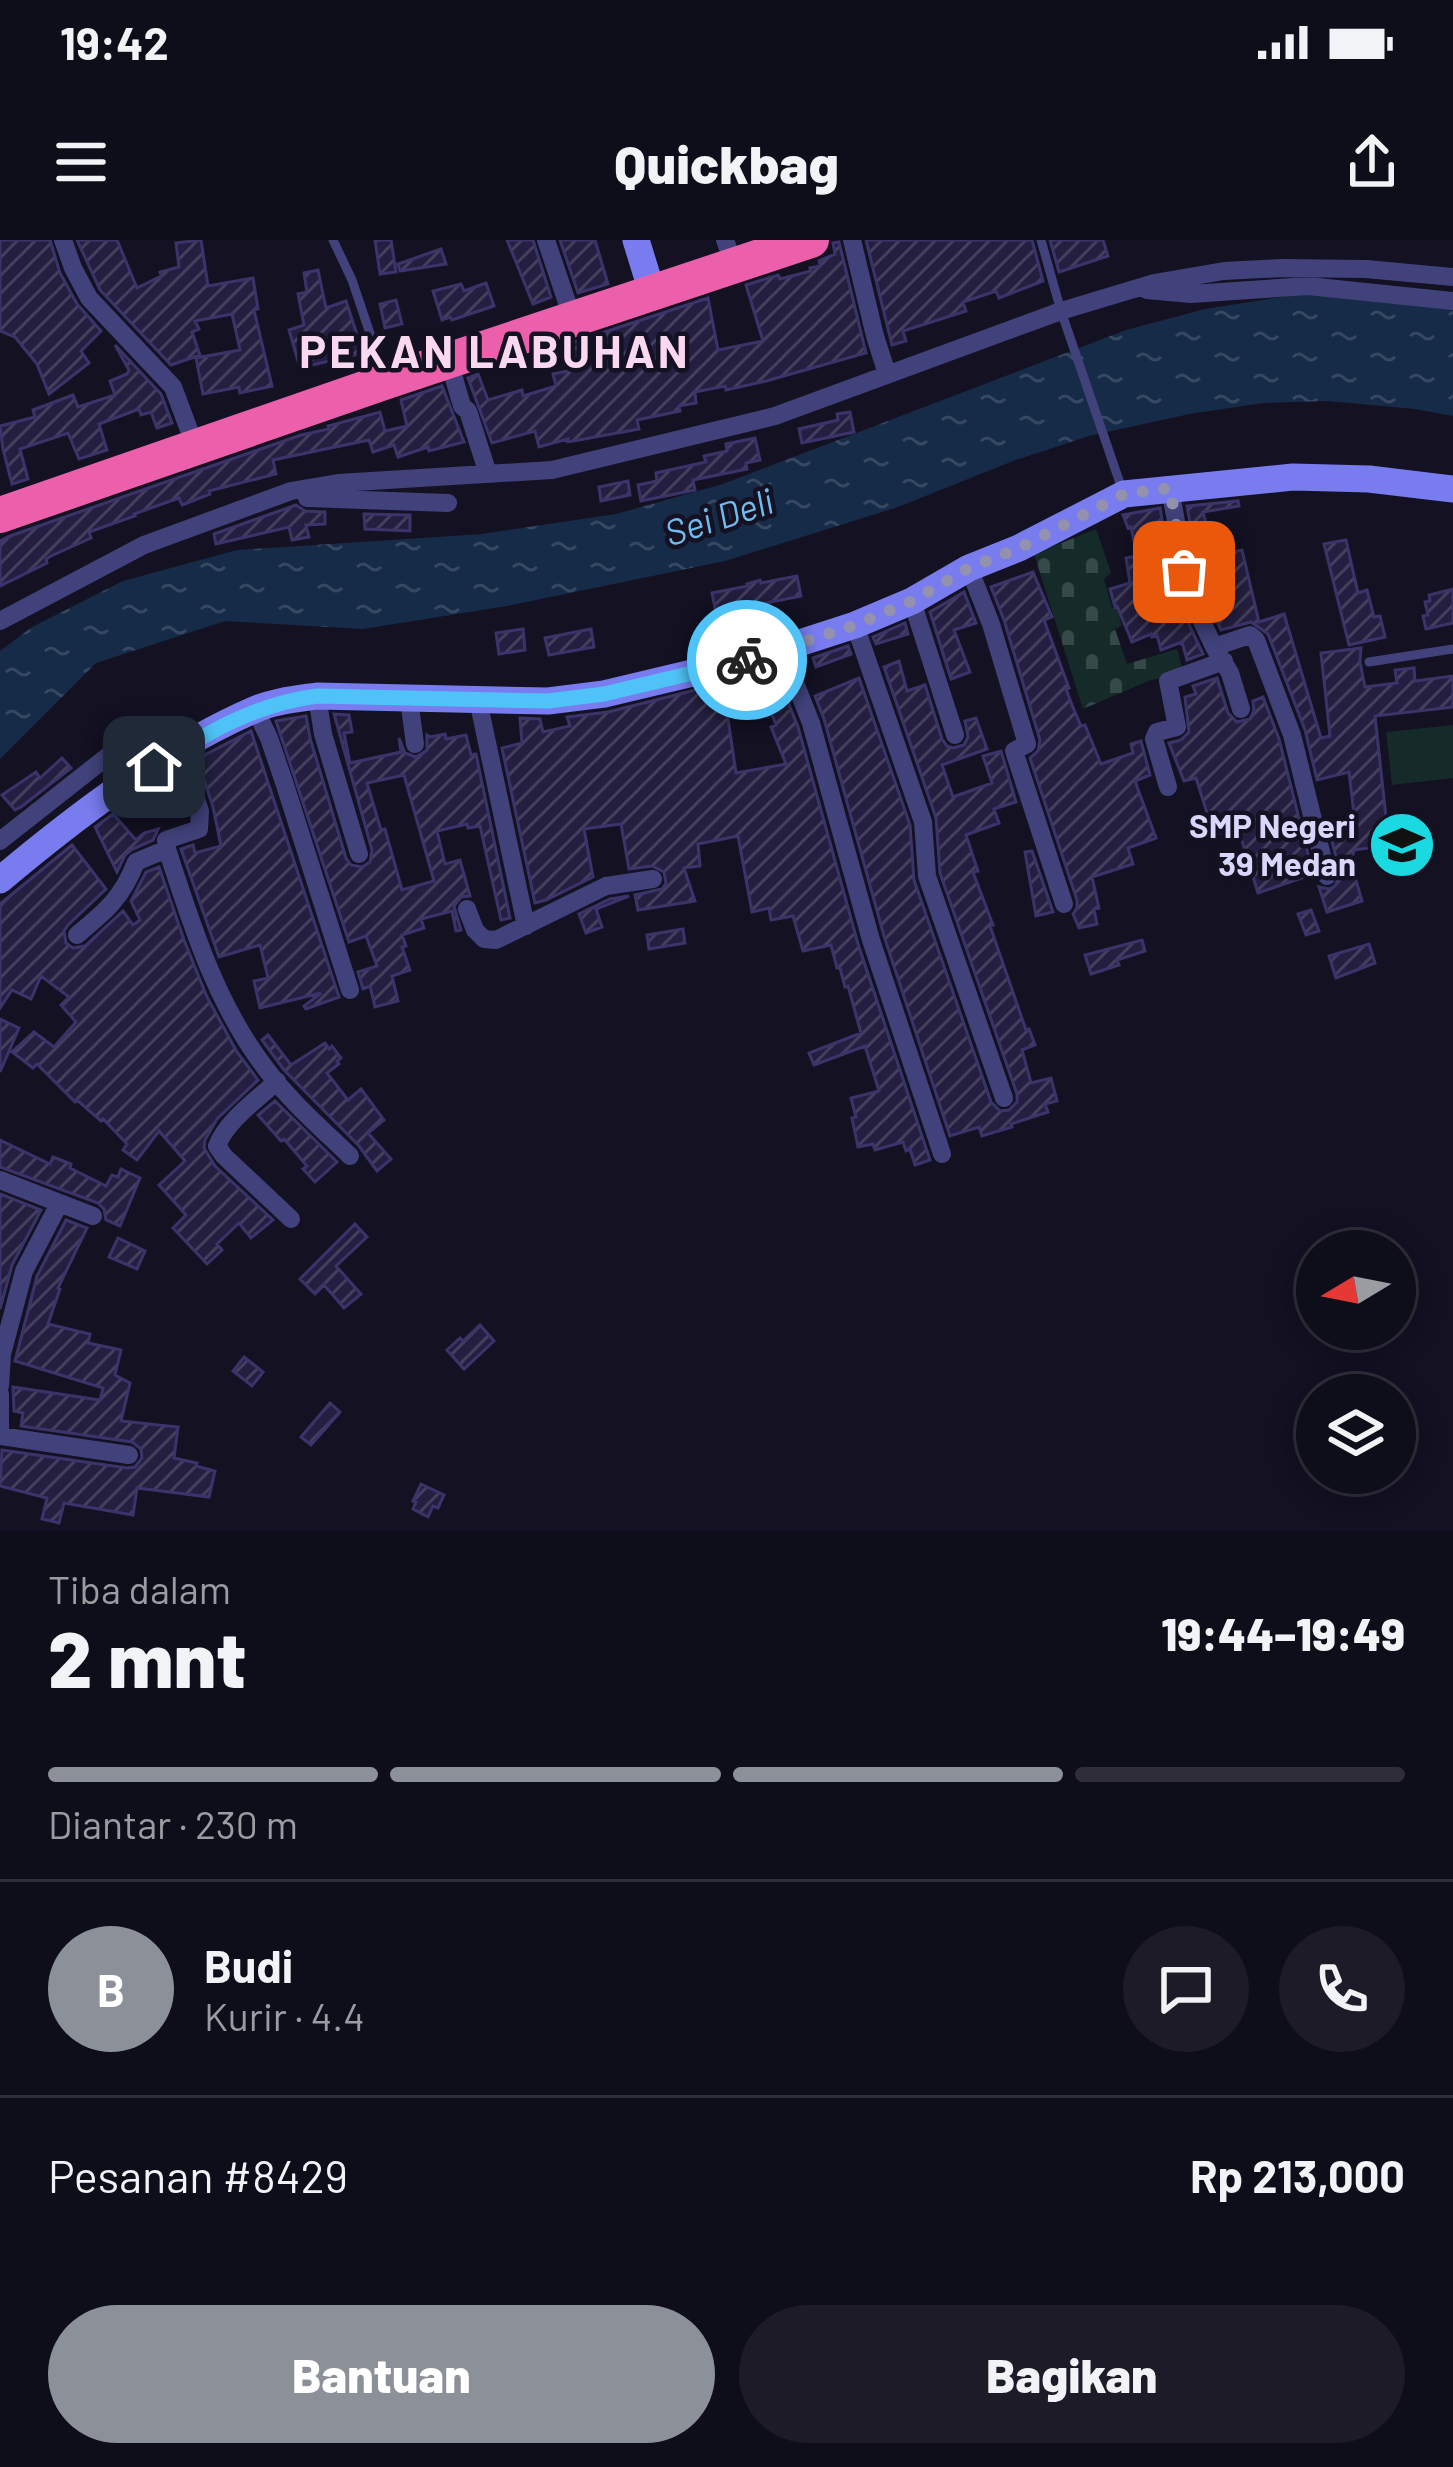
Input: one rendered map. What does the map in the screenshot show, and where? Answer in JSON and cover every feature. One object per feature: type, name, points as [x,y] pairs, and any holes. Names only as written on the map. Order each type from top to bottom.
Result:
[{"type":"highway","points":[[0,514],[652,292],[729,253],[810,240]]},
{"type":"street","points":[[63,240],[89,298],[172,388],[195,446]]},
{"type":"street","points":[[546,240],[573,320]]},
{"type":"street","points":[[636,240],[652,292]]},
{"type":"street","points":[[852,240],[887,374]]},
{"type":"street","points":[[0,621],[144,545],[291,491],[552,470],[775,416],[1136,289],[1224,271],[1282,268],[1366,269],[1453,278]]},
{"type":"street","points":[[1136,289],[1191,294],[1308,286],[1453,301]]},
{"type":"street","points":[[449,361],[488,474]]},
{"type":"street","points":[[0,880],[180,750],[256,709],[284,700],[317,696],[576,699],[782,650],[912,601],[969,568],[1019,548],[1121,488],[1293,477],[1453,488]]},
{"type":"street","points":[[1170,488],[1190,594],[1241,710]]},
{"type":"street","points":[[272,498],[448,503]]},
{"type":"street","points":[[969,568],[1027,744],[1014,751],[1064,904]]},
{"type":"street","points":[[912,601],[956,735]]},
{"type":"street","points":[[856,625],[923,822],[927,876],[1004,1098]]},
{"type":"street","points":[[1168,788],[1154,739],[1157,732],[1177,727],[1168,681],[1250,635],[1292,735],[1327,876]]},
{"type":"street","points":[[782,650],[811,723],[871,940],[942,1154]]},
{"type":"street","points":[[317,696],[323,734],[359,854]]},
{"type":"street","points":[[409,699],[415,743]]},
{"type":"street","points":[[478,700],[526,926]]},
{"type":"street","points":[[256,709],[275,754],[350,990]]},
{"type":"street","points":[[180,750],[200,811],[199,830],[166,840],[166,850],[196,940],[226,1008],[265,1068],[350,1156]]},
{"type":"street","points":[[0,841],[113,752]]},
{"type":"street","points":[[76,935],[112,906],[136,862],[166,850]]},
{"type":"street","points":[[466,909],[484,939],[496,940],[606,886],[653,879]]},
{"type":"street","points":[[277,1081],[225,1130],[217,1145],[291,1219]]},
{"type":"street","points":[[0,1180],[93,1216]]},
{"type":"street","points":[[59,1204],[24,1271],[2,1354],[0,1434],[129,1455]]},
{"type":"lane","points":[[333,240],[352,280],[386,381]]},
{"type":"lane","points":[[1041,240],[1121,488]]},
{"type":"lane","points":[[1369,662],[1453,650]]},
{"type":"green space","points":[[1096,529],[1111,573],[1104,579],[1122,626],[1115,629],[1127,664],[1177,649],[1183,672],[1148,681],[1083,709],[1034,554]]},
{"type":"green space","points":[[1453,725],[1453,778],[1392,785],[1386,732]]},
{"type":"water","name":"Sei Deli","points":[[1300,294],[1453,309],[1453,416],[1328,401],[1263,403],[1189,414],[1089,436],[898,507],[725,561],[507,606],[363,629],[225,621],[96,663],[0,759],[0,651],[32,627],[123,581],[237,550],[482,534],[616,514],[723,484],[1126,330],[1205,309]]},
{"type":"building","points":[[0,240],[50,240],[60,273],[77,304],[101,331],[81,351],[89,363],[49,394],[37,364],[15,337],[0,331]]},
{"type":"building","points":[[77,240],[117,240],[137,288],[161,276],[160,272],[179,267],[176,243],[201,240],[208,286],[253,278],[258,309],[254,310],[272,386],[203,394],[196,358],[240,350],[232,314],[195,321],[199,329],[192,332],[200,355],[171,365],[100,290]]},
{"type":"building","points":[[375,240],[391,240],[396,272],[380,274]]},
{"type":"building","points":[[507,240],[533,240],[551,297],[533,304]]},
{"type":"building","points":[[560,240],[595,240],[608,284],[578,293]]},
{"type":"building","points":[[866,240],[1032,240],[1043,281],[999,298],[996,291],[963,302],[966,311],[903,331],[906,341],[892,345]]},
{"type":"building","points":[[1050,240],[1103,240],[1108,256],[1059,272]]},
{"type":"building","points":[[839,242],[866,353],[766,381],[695,392],[696,403],[637,420],[639,429],[539,447],[535,431],[492,443],[468,378],[478,374],[488,400],[556,386],[553,374],[568,371],[562,346],[708,298],[718,350],[763,341],[746,285],[811,271],[835,254],[833,243]]},
{"type":"building","points":[[441,249],[446,264],[400,271],[398,264]]},
{"type":"building","points":[[318,270],[326,308],[346,301],[363,353],[300,368],[289,330],[304,325],[298,294],[307,292],[304,273]]},
{"type":"building","points":[[486,283],[494,306],[442,320],[433,291],[461,284],[464,291]]},
{"type":"building","points":[[396,300],[402,324],[385,328],[380,304]]},
{"type":"building","points":[[115,345],[161,394],[172,423],[157,428],[151,412],[141,415],[139,409],[99,424],[107,450],[79,459],[68,433],[20,449],[28,479],[12,484],[0,426],[35,417],[33,410],[73,395],[78,407],[115,395],[110,381],[129,370]]},
{"type":"building","points":[[442,386],[464,442],[398,457],[394,445],[373,452],[369,440],[273,460],[276,474],[209,491],[182,505],[179,498],[89,532],[91,538],[0,586],[0,541],[10,536],[328,426],[380,412],[385,431],[407,426],[401,400]]},
{"type":"building","points":[[850,412],[854,432],[802,443],[799,429],[838,420],[837,414]]},
{"type":"building","points":[[755,438],[760,460],[746,463],[747,469],[693,480],[695,490],[641,501],[638,485],[657,481],[656,473],[706,462],[704,456],[727,451],[726,444]]},
{"type":"building","points":[[628,481],[630,495],[601,501],[599,487]]},
{"type":"building","points":[[1238,501],[1239,506],[1203,512],[1213,549],[1221,548],[1222,554],[1242,550],[1259,622],[1284,614],[1321,738],[1330,736],[1321,653],[1361,648],[1365,687],[1397,683],[1395,670],[1414,668],[1415,681],[1453,676],[1453,707],[1375,716],[1389,845],[1354,850],[1351,863],[1362,901],[1327,912],[1319,887],[1335,886],[1340,874],[1328,824],[1354,814],[1349,772],[1317,780],[1305,730],[1268,634],[1251,622],[1221,630],[1202,590],[1187,506]]},
{"type":"building","points":[[296,505],[305,511],[325,512],[325,524],[306,525],[309,537],[292,540],[289,527],[216,544],[214,534]]},
{"type":"building","points":[[1160,508],[1176,597],[1203,654],[1187,660],[1182,642],[1161,650],[1157,635],[1151,634],[1132,642],[1110,589],[1130,583],[1126,558],[1137,556],[1131,527],[1123,515]]},
{"type":"building","points":[[364,514],[410,515],[410,531],[365,529]]},
{"type":"building","points":[[1346,540],[1358,593],[1367,590],[1385,637],[1349,645],[1324,544]]},
{"type":"building","points":[[1033,572],[1052,617],[1044,620],[1066,689],[1101,764],[1133,753],[1131,744],[1141,741],[1150,775],[1135,781],[1156,838],[1128,848],[1133,864],[1092,877],[1099,908],[1094,909],[1097,924],[1079,928],[1073,914],[1077,900],[1030,758],[1040,740],[991,587]]},
{"type":"building","points":[[797,576],[801,596],[716,613],[712,593]]},
{"type":"building","points":[[1453,589],[1453,623],[1426,629],[1423,616],[1428,615],[1425,602],[1430,601],[1429,595]]},
{"type":"building","points":[[964,592],[976,623],[954,630],[970,672],[951,679],[930,612]]},
{"type":"building","points":[[905,623],[908,634],[876,644],[873,637]]},
{"type":"building","points":[[523,629],[525,650],[499,654],[496,633]]},
{"type":"building","points":[[591,629],[594,647],[549,655],[545,638]]},
{"type":"building","points":[[848,646],[851,654],[816,667],[813,658]]},
{"type":"building","points":[[899,661],[907,691],[925,685],[947,746],[964,745],[968,737],[965,721],[976,718],[987,749],[942,765],[953,797],[992,783],[983,756],[1001,751],[1016,802],[994,809],[999,823],[966,835],[990,926],[1035,1045],[1022,1050],[1031,1083],[1051,1078],[1057,1101],[1045,1104],[1048,1112],[982,1136],[979,1127],[950,1136],[884,936],[815,696],[859,678],[910,825],[914,880],[991,1102],[1000,1111],[1009,1110],[1017,1094],[940,873],[936,818],[884,667]]},
{"type":"building","points":[[775,670],[798,727],[858,944],[930,1160],[915,1165],[903,1142],[875,1150],[873,1144],[858,1147],[851,1098],[879,1091],[865,1046],[814,1065],[809,1053],[861,1033],[848,986],[831,945],[803,951],[793,916],[771,920],[769,908],[752,912],[738,836],[698,844],[700,866],[684,868],[695,901],[638,910],[635,895],[662,889],[664,872],[652,866],[629,869],[621,824],[584,829],[593,877],[535,903],[502,748],[522,743],[520,718],[540,719],[543,732],[570,726],[567,717],[608,712]],"holes":[[[760,682],[776,725],[771,727],[786,764],[736,773],[724,692]]]},
{"type":"building","points":[[1217,678],[1228,713],[1237,722],[1250,719],[1253,701],[1263,697],[1279,739],[1313,874],[1258,893],[1238,828],[1214,835],[1196,778],[1184,781],[1169,743],[1189,732],[1185,697],[1196,694],[1193,686]]},
{"type":"building","points":[[334,714],[349,715],[352,732],[344,733],[350,763],[401,752],[399,738],[405,753],[416,757],[427,750],[427,735],[445,734],[446,739],[466,735],[471,755],[476,754],[510,918],[501,920],[480,826],[437,831],[445,864],[460,860],[470,896],[461,897],[454,906],[461,930],[456,931],[452,911],[421,919],[424,928],[402,935],[410,970],[392,976],[398,1001],[375,1007],[370,986],[363,989],[358,972],[377,966],[366,936],[349,942],[276,721],[306,716],[346,858],[351,865],[362,867],[370,862],[372,850]],"holes":[[[404,775],[434,881],[402,890],[367,783]]]},
{"type":"building","points":[[251,731],[339,997],[306,1009],[321,993],[260,1008],[254,981],[268,978],[260,945],[219,957],[181,849],[193,845],[195,853],[221,846],[197,759]]},
{"type":"building","points":[[62,758],[71,768],[21,807],[15,810],[2,795],[36,772],[40,778]]},
{"type":"building","points":[[113,814],[136,840],[158,829],[153,840],[125,855],[117,872],[95,827]]},
{"type":"building","points":[[72,845],[106,889],[68,925],[66,943],[73,948],[85,946],[123,911],[133,925],[140,920],[131,901],[146,872],[159,867],[207,997],[258,1080],[217,1119],[204,1148],[215,1166],[273,1220],[251,1238],[239,1223],[217,1244],[222,1250],[207,1264],[173,1228],[186,1215],[159,1185],[185,1161],[159,1131],[137,1160],[123,1150],[127,1144],[103,1119],[75,1102],[37,1064],[33,1068],[12,1052],[34,1032],[54,1047],[76,1022],[61,1005],[69,997],[41,976],[31,999],[12,990],[0,1008],[0,904]]},
{"type":"building","points":[[1032,851],[1053,912],[1036,916],[1025,852]]},
{"type":"building","points":[[629,896],[596,909],[602,927],[586,933],[579,914],[610,899]]},
{"type":"building","points":[[1311,910],[1319,931],[1306,935],[1298,914]]},
{"type":"building","points":[[683,929],[685,943],[649,949],[647,935]]},
{"type":"building","points":[[1142,940],[1145,951],[1091,974],[1085,955]]},
{"type":"building","points":[[1369,944],[1375,963],[1336,978],[1329,956]]},
{"type":"building","points":[[0,1019],[19,1028],[0,1072]]},
{"type":"building","points":[[268,1035],[291,1065],[325,1043],[329,1049],[332,1046],[341,1058],[327,1073],[348,1100],[361,1089],[384,1120],[368,1133],[391,1159],[377,1171],[359,1146],[284,1070],[262,1040]]},
{"type":"building","points":[[275,1101],[337,1162],[315,1182],[303,1169],[307,1166],[258,1115]]},
{"type":"building","points":[[0,1140],[50,1164],[53,1157],[71,1164],[70,1168],[106,1186],[121,1169],[140,1178],[120,1226],[106,1220],[98,1203],[0,1167]]},
{"type":"building","points":[[0,1194],[41,1210],[12,1265],[0,1309]]},
{"type":"building","points":[[66,1220],[87,1228],[58,1288],[48,1324],[90,1334],[88,1343],[121,1350],[115,1375],[130,1383],[121,1421],[178,1427],[174,1458],[215,1471],[209,1497],[137,1488],[133,1515],[64,1503],[59,1523],[42,1519],[47,1498],[0,1486],[2,1450],[127,1468],[135,1467],[142,1458],[141,1449],[132,1442],[21,1426],[23,1413],[14,1411],[13,1387],[100,1400],[103,1388],[15,1361],[37,1276]]},
{"type":"building","points":[[355,1224],[367,1237],[336,1266],[361,1294],[344,1308],[324,1285],[315,1294],[300,1279]]},
{"type":"building","points":[[118,1238],[145,1251],[137,1269],[109,1257]]},
{"type":"building","points":[[480,1325],[494,1341],[464,1369],[447,1350]]},
{"type":"building","points":[[244,1357],[263,1372],[252,1386],[233,1371]]},
{"type":"building","points":[[330,1403],[340,1412],[311,1445],[301,1437]]},
{"type":"building","points":[[421,1484],[444,1495],[428,1517],[413,1509]]},
{"type":"way so far","points":[[747,660],[856,625],[912,601],[969,568],[1124,494],[1170,488],[1184,572]]},
{"type":"place","name":"SMP Negeri 39 Medan","points":[[1402,845]]},
{"type":"district","name":"PEKAN LABUHAN","points":[[495,352]]},
{"type":"route","points":[[154,767],[256,709],[284,700],[317,696],[576,699],[747,660]]}]
